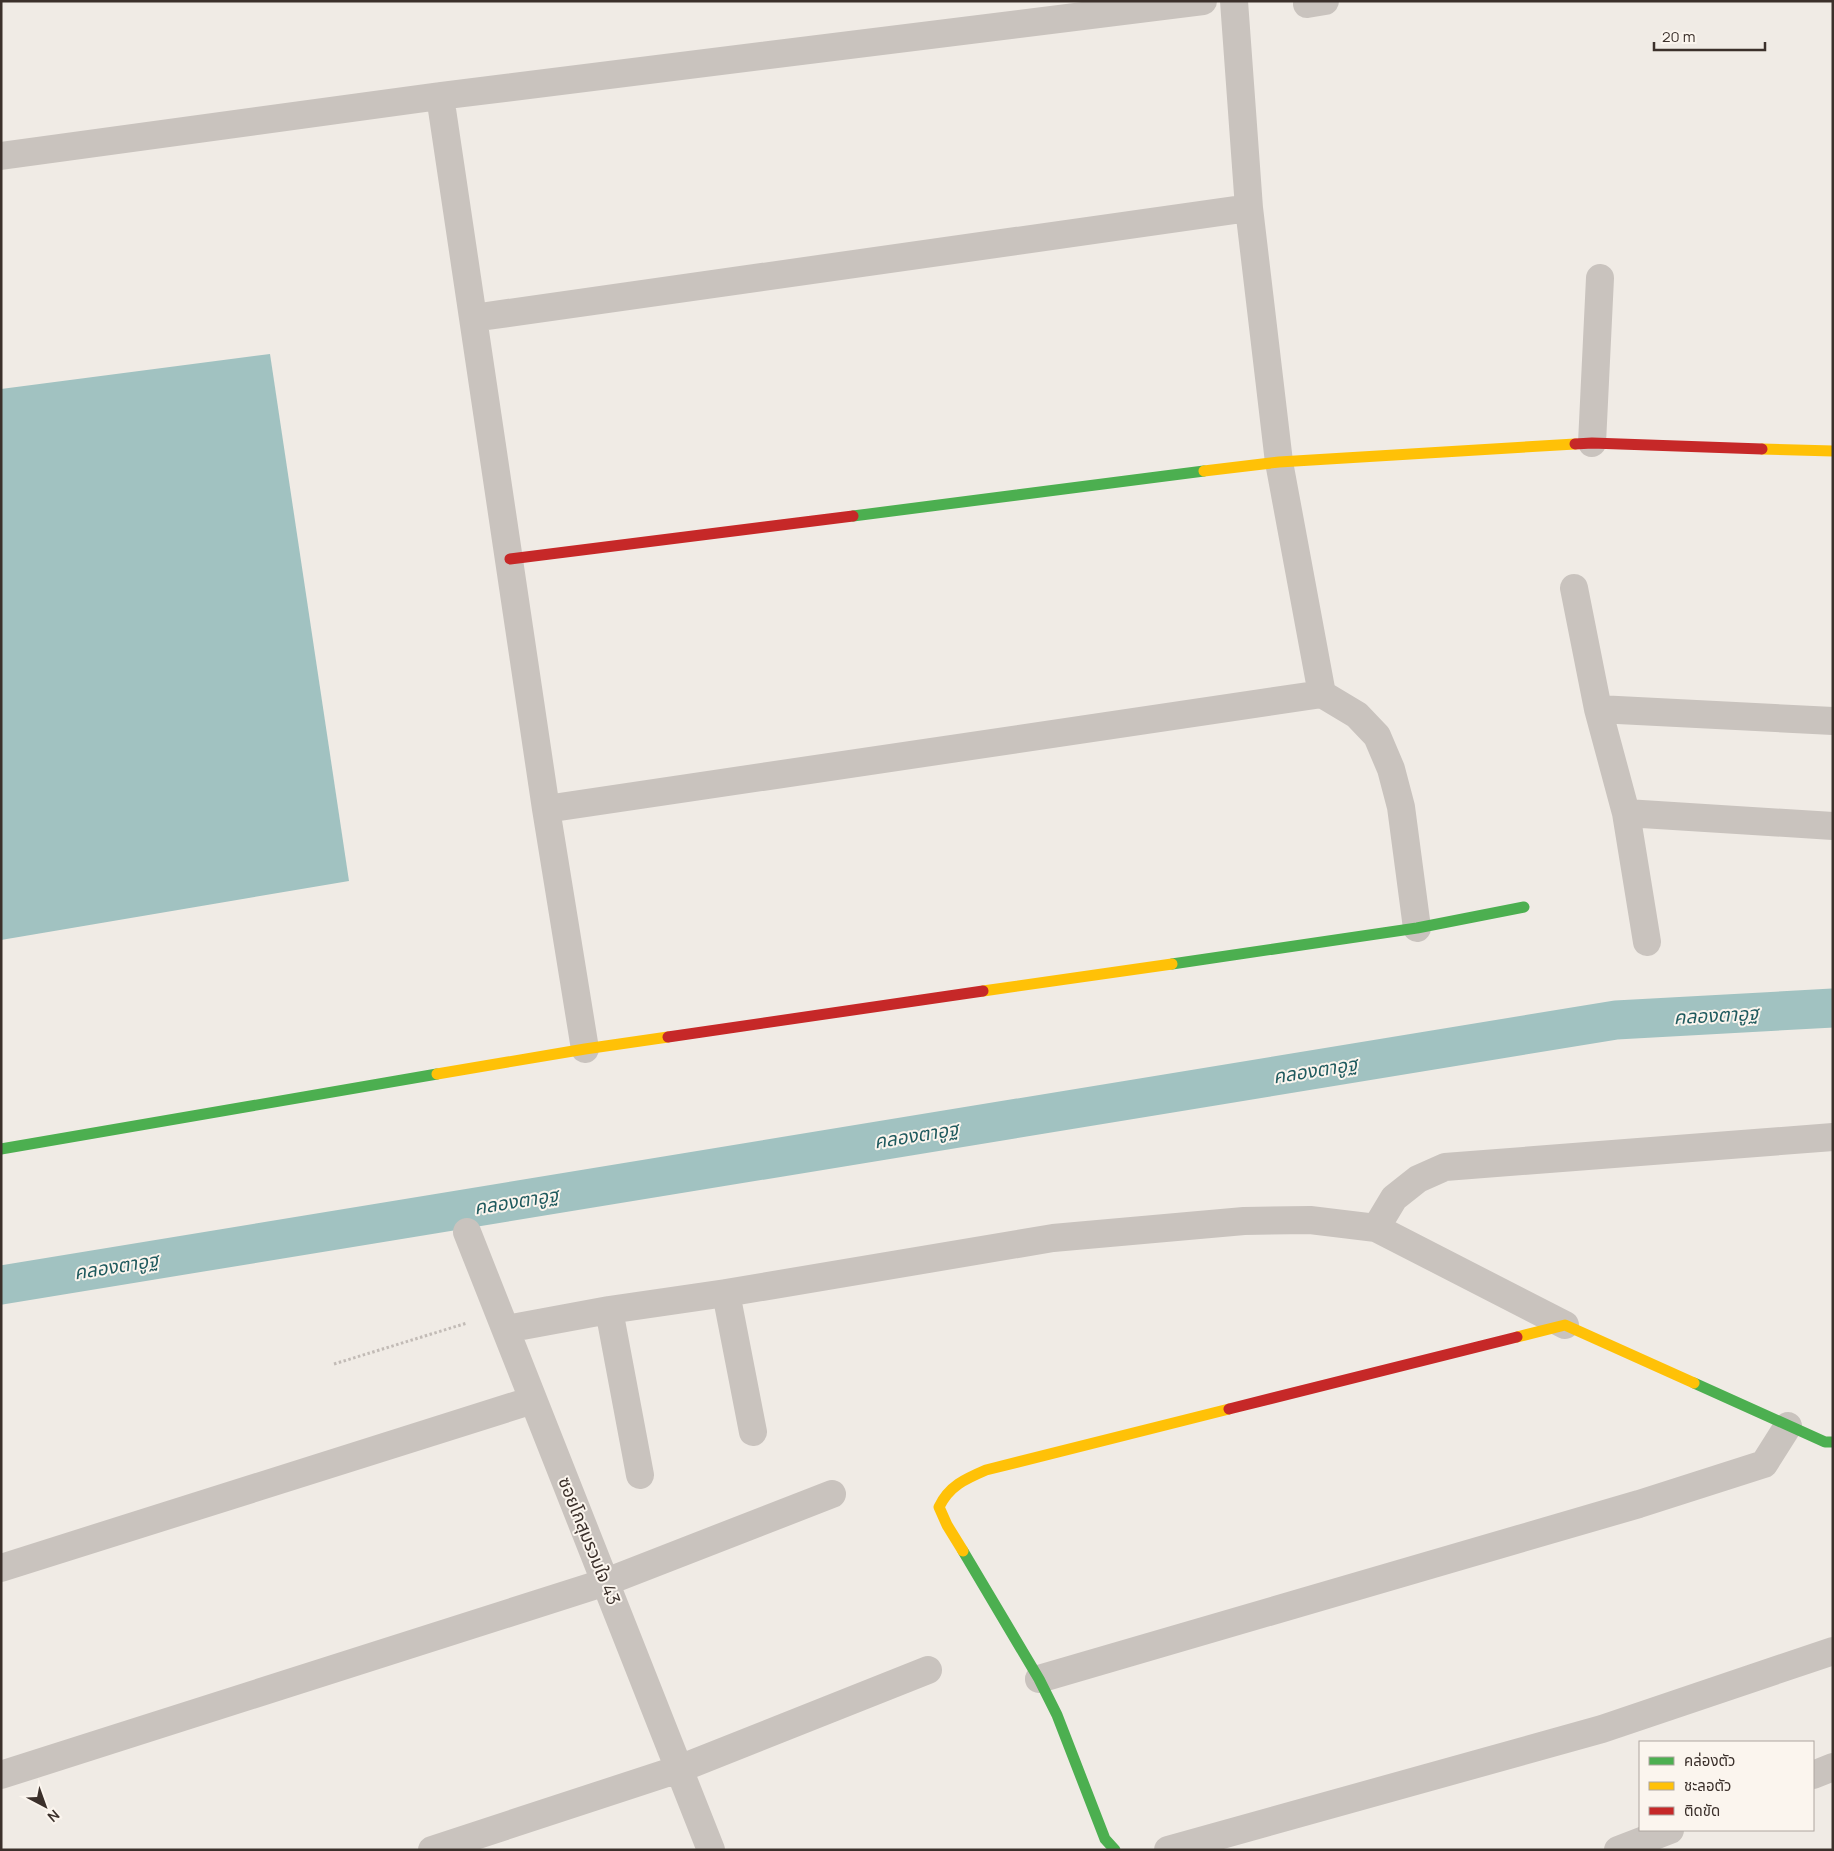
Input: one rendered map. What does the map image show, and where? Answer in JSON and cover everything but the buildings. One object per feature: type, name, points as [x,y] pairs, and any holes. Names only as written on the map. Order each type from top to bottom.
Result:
[{"type":"street","points":[[1,156],[440,96],[1203,1]]},
{"type":"street","points":[[1234,1],[1249,208],[1279,462],[1322,694]]},
{"type":"street","points":[[440,96],[546,809],[585,1049]]},
{"type":"street","points":[[474,318],[1249,208]]},
{"type":"street","points":[[1592,444],[1600,278]]},
{"type":"street","points":[[510,559],[1279,462],[1592,444],[1833,451]]},
{"type":"street","points":[[1574,588],[1598,709],[1626,813],[1647,942]]},
{"type":"street","points":[[546,809],[1322,694],[1357,715],[1377,736],[1391,769],[1400,807],[1417,928]]},
{"type":"street","points":[[1598,709],[1833,721]]},
{"type":"street","points":[[1626,813],[1833,826]]},
{"type":"street","points":[[1,1148],[585,1049],[1417,928],[1524,907]]},
{"type":"street","points":[[1376,1228],[1394,1198],[1418,1179],[1445,1167],[1833,1137]]},
{"type":"street","points":[[503,1321],[609,1310],[726,1293],[1053,1238],[1244,1221],[1310,1220],[1376,1228],[1566,1325],[1788,1426],[1825,1442],[1833,1442]]},
{"type":"street","name":"ซอยโกสุมรวมใจ 43","points":[[468,1232],[711,1850]]},
{"type":"street","points":[[726,1293],[753,1432]]},
{"type":"street","points":[[609,1310],[640,1475]]},
{"type":"street","points":[[1115,1850],[1105,1839],[1057,1714],[1039,1679],[947,1525],[939,1507],[945,1493],[961,1481],[986,1470],[1566,1325]]},
{"type":"street","points":[[1,1568],[533,1400]]},
{"type":"street","points":[[1039,1679],[1639,1504],[1764,1464],[1788,1426]]},
{"type":"street","points":[[1,1775],[606,1582],[832,1494]]},
{"type":"street","points":[[1168,1850],[1602,1729],[1833,1651]]},
{"type":"street","points":[[432,1850],[679,1769],[928,1670]]},
{"type":"street","points":[[1814,1775],[1833,1767]]},
{"type":"street","points":[[1618,1850],[1667,1831]]},
{"type":"path","points":[[334,1364],[503,1321]]},
{"type":"water","points":[[270,354],[349,881],[1,940],[1,389]]},
{"type":"waterway","name":"คลองตาอูฐ","points":[[1,1285],[1616,1020],[1833,1008]]},
{"type":"traffic: fast","points":[[853,516],[1204,471]]},
{"type":"traffic: fast","points":[[1172,964],[1417,928],[1524,907]]},
{"type":"traffic: fast","points":[[1,1149],[437,1074]]},
{"type":"traffic: fast","points":[[1694,1383],[1825,1442],[1833,1442]]},
{"type":"traffic: fast","points":[[963,1551],[1039,1679],[1057,1715],[1105,1839],[1115,1850]]},
{"type":"traffic: slow","points":[[1204,471],[1279,462],[1575,444]]},
{"type":"traffic: slow","points":[[1762,449],[1833,451]]},
{"type":"traffic: slow","points":[[983,991],[1172,964]]},
{"type":"traffic: slow","points":[[437,1074],[668,1037]]},
{"type":"traffic: slow","points":[[1517,1337],[1565,1325],[1694,1383]]},
{"type":"traffic: slow","points":[[963,1551],[947,1525],[939,1507],[953,1488],[965,1480],[986,1470],[1229,1409]]},
{"type":"traffic: jam","points":[[1575,444],[1762,449]]},
{"type":"traffic: jam","points":[[510,559],[853,516]]},
{"type":"traffic: jam","points":[[668,1037],[983,991]]},
{"type":"traffic: jam","points":[[1229,1409],[1517,1337]]}]
